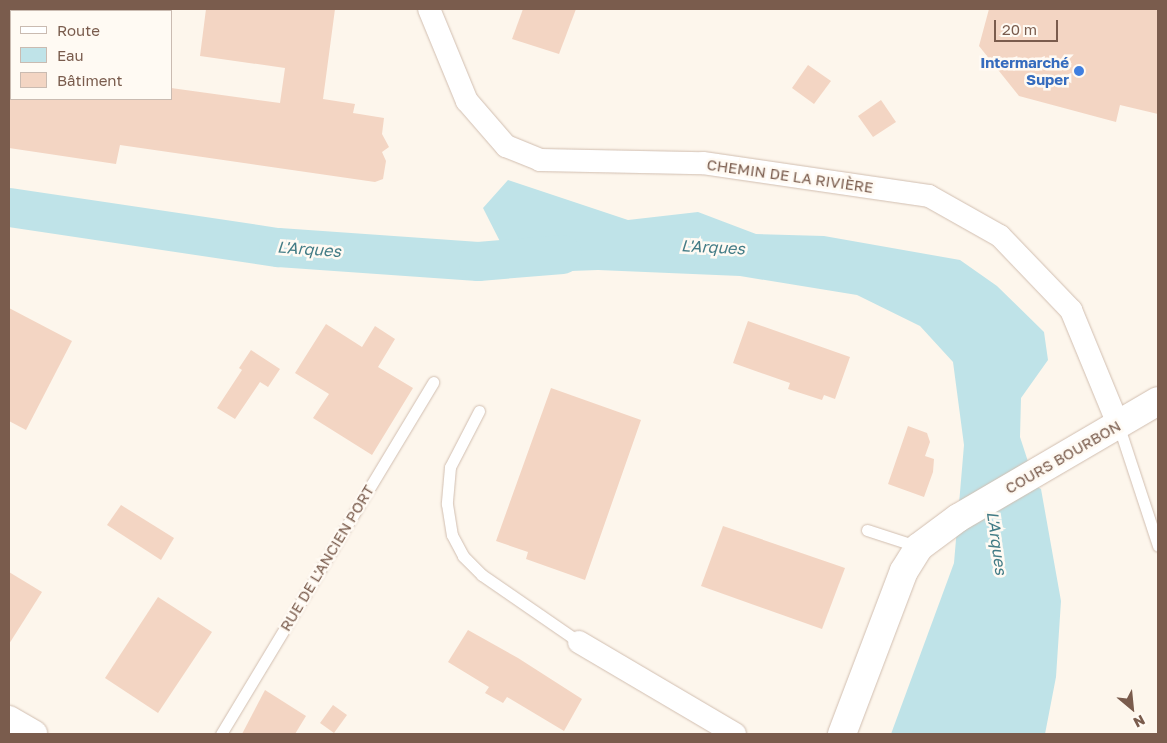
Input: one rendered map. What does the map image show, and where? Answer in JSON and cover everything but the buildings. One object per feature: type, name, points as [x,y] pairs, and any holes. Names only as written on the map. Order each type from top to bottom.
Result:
[{"type":"main road","name":"COURS BOURBON","points":[[842,734],[904,571],[919,547],[958,518],[1158,401]]},
{"type":"main road","points":[[9,720],[33,734]]},
{"type":"street","name":"CHEMIN DE LA RIVIÈRE","points":[[429,9],[467,101],[506,146],[540,160],[703,163],[929,196],[1000,236],[1071,310],[1118,424]]},
{"type":"street","points":[[580,642],[734,734]]},
{"type":"lane","name":"RUE DE L'ANCIEN PORT","points":[[221,734],[433,382]]},
{"type":"lane","points":[[478,411],[450,467],[447,504],[452,535],[463,556],[482,575],[580,642]]},
{"type":"lane","points":[[1118,424],[1158,546]]},
{"type":"lane","points":[[867,530],[919,547]]},
{"type":"water","points":[[508,180],[628,220],[698,212],[756,234],[824,236],[960,260],[997,286],[1044,332],[1048,360],[1021,398],[1020,437],[1036,486],[1041,489],[1061,601],[1056,677],[1045,734],[891,734],[954,563],[964,445],[953,362],[920,326],[857,295],[740,276],[598,270],[516,273],[483,208]]},
{"type":"waterway","name":"L'Arques","points":[[9,207],[278,247],[478,261],[562,254]]},
{"type":"place","name":"Intermarché Super","points":[[1079,71]]}]
